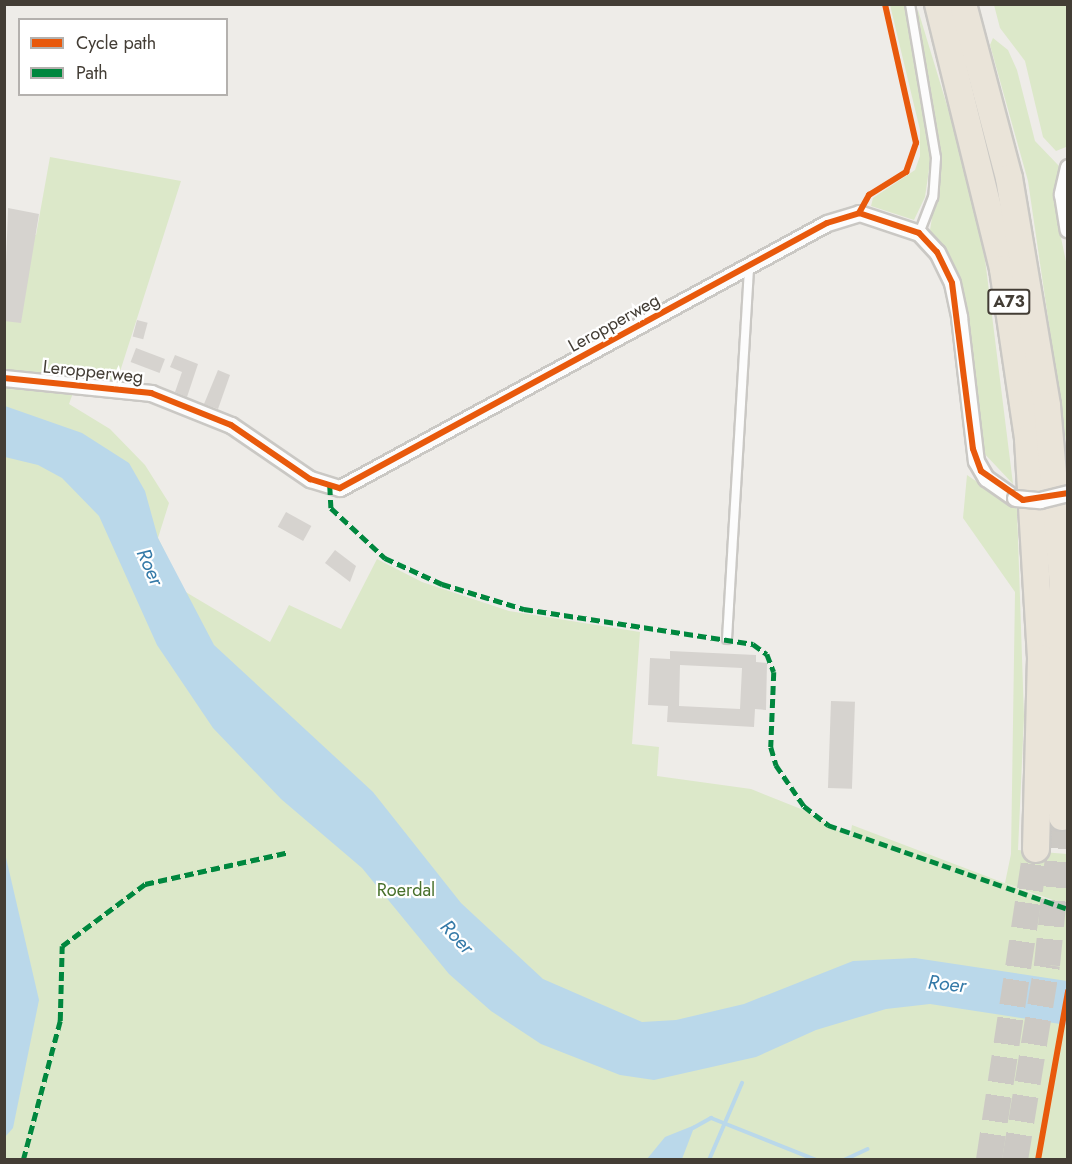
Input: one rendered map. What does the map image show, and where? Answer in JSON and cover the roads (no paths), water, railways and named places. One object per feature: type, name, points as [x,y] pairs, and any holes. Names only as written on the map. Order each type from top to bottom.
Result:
[{"type":"highway","name":"A73","points":[[938,4],[1004,269],[1028,440],[1041,658],[1036,849]]},
{"type":"highway","name":"A73","points":[[963,4],[1009,178],[1047,406],[1063,584],[1062,817]]},
{"type":"street","points":[[1068,167],[1062,194],[1068,230]]},
{"type":"street","name":"Leropperweg","points":[[4,378],[151,393],[231,425],[310,479],[340,488],[827,223],[859,213],[919,233]]},
{"type":"street","points":[[919,233],[937,252],[952,283],[976,462],[986,478],[1016,498],[1040,500],[1068,493]]},
{"type":"lane","points":[[910,4],[936,158],[933,197],[919,233]]},
{"type":"lane","points":[[727,639],[749,266]]},
{"type":"water","name":"Roer","points":[[5,406],[82,433],[129,463],[145,491],[158,538],[214,645],[373,792],[461,903],[543,979],[642,1022],[676,1020],[744,1004],[853,961],[915,958],[1067,981],[1067,1025],[930,1004],[886,1009],[816,1030],[756,1057],[654,1080],[620,1075],[541,1044],[491,1011],[449,974],[362,868],[281,799],[213,728],[157,645],[99,516],[62,478],[38,465],[5,457]]},
{"type":"water","points":[[4,849],[39,1000],[13,1128],[5,1137]]},
{"type":"water","points":[[695,1125],[682,1159],[647,1159],[665,1137]]},
{"type":"waterway","points":[[709,1160],[742,1083]]},
{"type":"waterway","points":[[693,1128],[711,1118],[816,1160]]},
{"type":"waterway","points":[[844,1160],[868,1149]]},
{"type":"tunnel","points":[[1015,1160],[1047,965],[1062,817]]},
{"type":"tunnel","points":[[989,1160],[1036,849]]},
{"type":"park label","name":"Roerdal","points":[[406,890]]}]
